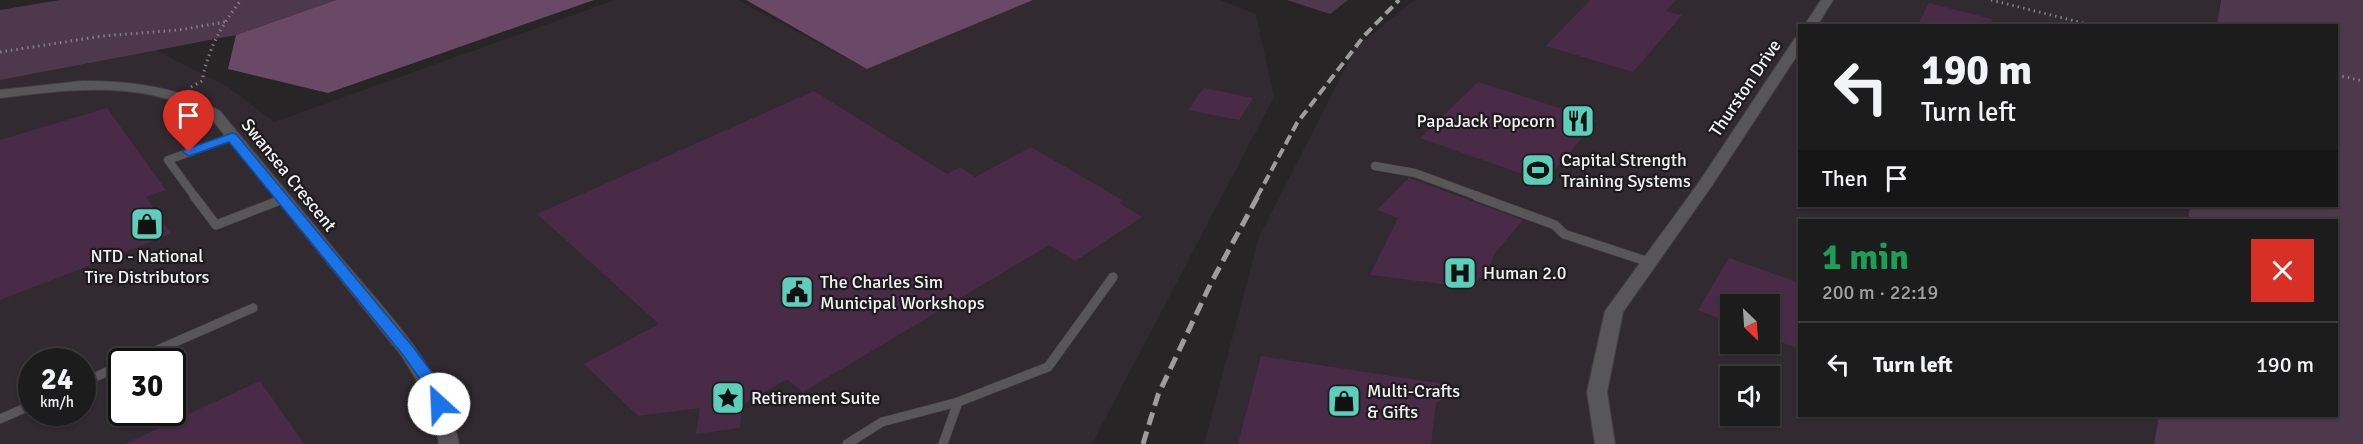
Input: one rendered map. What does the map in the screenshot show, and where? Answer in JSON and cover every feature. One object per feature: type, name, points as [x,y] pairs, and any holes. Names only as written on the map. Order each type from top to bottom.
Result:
[{"type":"street","points":[[1811,24],[1827,0]]},
{"type":"street","name":"Thurston Drive","points":[[1605,444],[1597,392],[1614,311],[1703,187],[1798,44]]},
{"type":"street","name":"Swansea Crescent","points":[[0,94],[81,86],[147,88],[200,103],[215,114],[401,342],[432,385],[446,422],[449,444]]},
{"type":"lane","points":[[232,137],[168,160],[216,225],[283,199]]},
{"type":"lane","points":[[1374,166],[1415,172],[1555,225],[1564,234],[1649,262]]},
{"type":"lane","points":[[848,444],[882,423],[958,402],[1048,367],[1113,277]]},
{"type":"lane","points":[[162,348],[253,308]]},
{"type":"lane","points":[[944,444],[958,402]]},
{"type":"lane","points":[[0,419],[18,411]]},
{"type":"path","points":[[176,95],[202,81],[205,62],[215,34],[241,0]]},
{"type":"path","points":[[1991,0],[2087,24]]},
{"type":"path","points":[[0,52],[103,36],[179,30],[225,22]]},
{"type":"path","points":[[2338,75],[2363,81]]},
{"type":"shaded area","points":[[60,0],[336,0],[236,35],[0,80],[0,10]]},
{"type":"shaded area","points":[[336,0],[594,0],[328,93],[228,69],[236,35]]},
{"type":"shaded area","points":[[615,0],[738,0],[867,69],[1033,0],[1220,0],[1256,14],[1274,97],[1092,444],[0,444],[0,72],[136,40],[228,87],[274,122]]},
{"type":"shaded area","points":[[746,0],[1033,0],[867,69]]},
{"type":"shaded area","points":[[1287,0],[1348,0],[1330,14]]},
{"type":"shaded area","points":[[1414,0],[2221,0],[2217,24],[1798,24],[1798,207],[2190,207],[2188,219],[1798,219],[1798,417],[2159,417],[2154,444],[1204,444],[1259,237],[1355,49]]},
{"type":"shaded area","points":[[2221,0],[2363,0],[2363,444],[2154,444],[2159,417],[2338,417],[2338,219],[2188,219],[2190,207],[2338,207],[2338,24],[2217,24]]},
{"type":"building","points":[[1590,0],[1676,0],[1666,11],[1682,15],[1633,72],[1546,46]]},
{"type":"building","points":[[1929,3],[1992,19],[1991,24],[1918,24]]},
{"type":"building","points":[[1478,82],[1597,120],[1545,182],[1420,138]]},
{"type":"building","points":[[1204,88],[1253,98],[1239,120],[1188,110]]},
{"type":"building","name":"The Charles Sim Municipal Workshops","points":[[814,91],[947,174],[960,167],[975,177],[1031,147],[1124,201],[1119,203],[1142,217],[1075,261],[1049,245],[803,392],[787,379],[742,405],[740,428],[696,434],[700,408],[638,416],[584,364],[659,324],[537,214]]},
{"type":"building","points":[[107,108],[166,190],[146,197],[171,234],[0,300],[0,140]]},
{"type":"building","points":[[1409,178],[1523,220],[1495,253],[1485,278],[1479,277],[1475,288],[1370,275],[1398,218],[1377,210]]},
{"type":"building","points":[[1729,258],[1798,282],[1798,348],[1780,342],[1780,294],[1720,294],[1720,319],[1698,310]]},
{"type":"building","name":"Multi-Crafts & Gifts","points":[[1261,356],[1444,384],[1443,399],[1436,403],[1431,444],[1238,444]]},
{"type":"building","points":[[260,381],[304,444],[125,444],[164,426],[186,426],[186,416]]},
{"type":"railway","points":[[1257,197],[1297,123],[1364,36],[1399,0]]},
{"type":"railway","points":[[1143,444],[1158,395],[1211,283],[1258,196]]},
{"type":"place","name":"PapaJack Popcorn","points":[[1578,121]]},
{"type":"place","name":"Capital Strength Training Systems","points":[[1538,170]]},
{"type":"place","name":"NTD - National Tire Distributors","points":[[147,224]]},
{"type":"place","name":"Human 2.0","points":[[1460,273]]},
{"type":"place","name":"The Charles Sim Municipal Workshops","points":[[797,292]]},
{"type":"place","name":"Retirement Suite","points":[[728,398]]},
{"type":"place","name":"Multi-Crafts & Gifts","points":[[1344,401]]},
{"type":"route","points":[[189,152],[232,137],[408,351],[432,385],[439,404]]}]
